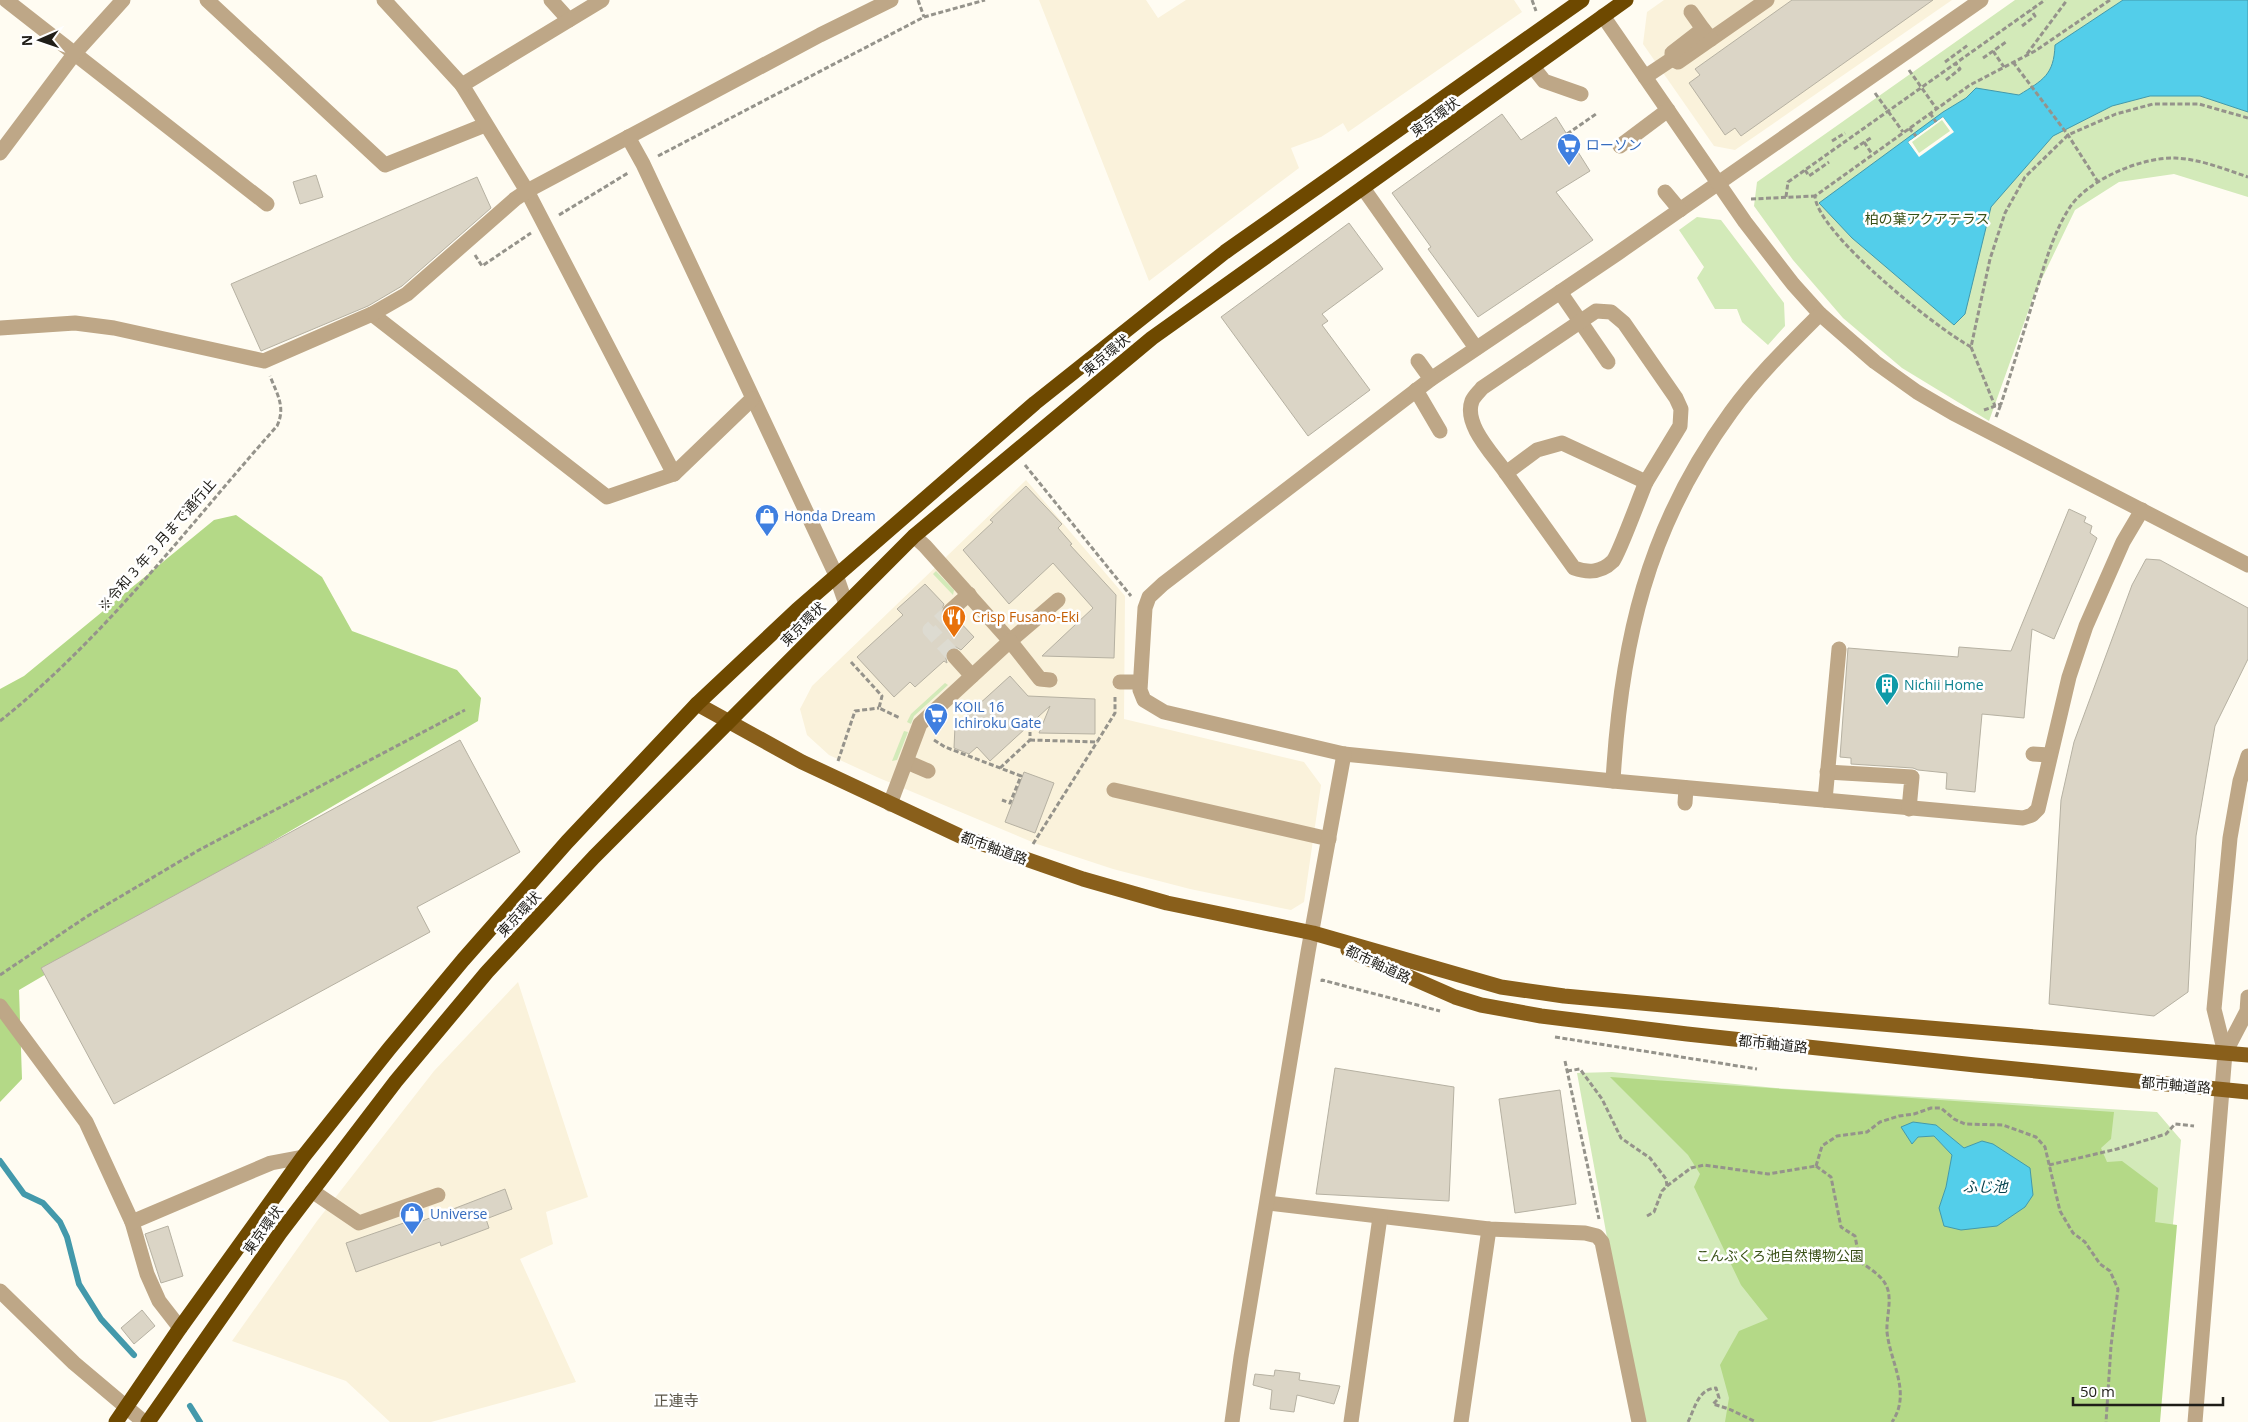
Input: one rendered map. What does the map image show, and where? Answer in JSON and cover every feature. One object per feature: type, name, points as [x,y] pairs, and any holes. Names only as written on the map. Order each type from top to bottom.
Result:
[{"type":"highway","name":"東京環状","points":[[116,1422],[180,1328],[303,1157],[464,960],[567,842],[697,704],[836,576],[1035,403],[1225,252],[1582,0]]},
{"type":"highway","name":"東京環状","points":[[148,1422],[280,1233],[396,1081],[487,972],[594,857],[914,536],[1152,338],[1626,0]]},
{"type":"main road","name":"都市軸道路","points":[[697,704],[802,762],[960,836],[1083,879],[1167,903],[1312,933],[1501,987],[1564,996],[2248,1055]]},
{"type":"main road","name":"都市軸道路","points":[[1312,933],[1398,974],[1455,997],[1481,1005],[1522,1012],[1696,1035],[2248,1092]]},
{"type":"street","points":[[6,0],[267,204]]},
{"type":"street","points":[[0,153],[75,53],[123,0]]},
{"type":"street","points":[[208,0],[385,164],[485,126]]},
{"type":"street","points":[[384,0],[462,85],[485,126],[527,191],[674,474]]},
{"type":"street","points":[[551,0],[569,20]]},
{"type":"street","points":[[462,85],[602,0]]},
{"type":"street","points":[[0,328],[75,323],[94,325],[170,339],[202,349],[264,361],[372,314],[406,294],[515,199],[527,191],[820,35],[891,0]]},
{"type":"street","points":[[1645,77],[1672,59],[1678,62],[1707,34],[1767,0]]},
{"type":"street","points":[[1981,0],[1680,210],[1431,379],[1149,597],[1142,619],[1140,682],[1144,700],[1164,712],[1344,754],[2007,818],[2032,815],[2038,809],[2042,799],[2049,755],[2069,677],[2086,626],[2120,549],[2142,510]]},
{"type":"street","points":[[1691,12],[1707,34]]},
{"type":"street","points":[[1603,16],[1766,252],[1820,314],[1876,362],[1916,392],[2248,565]]},
{"type":"street","points":[[1533,67],[1544,81],[1581,94]]},
{"type":"street","points":[[1620,146],[1668,110]]},
{"type":"street","points":[[628,136],[643,164],[836,576],[846,604]]},
{"type":"street","points":[[1363,188],[1476,348]]},
{"type":"street","points":[[1665,192],[1680,210]]},
{"type":"street","points":[[1560,292],[1608,362]]},
{"type":"street","points":[[1596,311],[1611,312],[1624,323],[1676,398],[1681,409],[1680,426],[1646,482],[1614,560],[1601,569],[1588,573],[1574,568],[1506,473],[1470,417],[1472,400],[1482,388],[1580,321],[1596,311]]},
{"type":"street","points":[[372,314],[607,497],[674,474],[752,399]]},
{"type":"street","points":[[1613,781],[1619,696],[1625,658],[1645,581],[1664,529],[1702,456],[1731,412],[1770,364],[1820,314]]},
{"type":"street","points":[[1418,361],[1431,379]]},
{"type":"street","points":[[1416,390],[1440,430]]},
{"type":"street","points":[[1506,473],[1537,450],[1562,443],[1646,482]]},
{"type":"street","points":[[914,536],[1010,641],[1040,680],[1050,680]]},
{"type":"street","points":[[950,611],[968,594]]},
{"type":"street","points":[[890,804],[920,724],[1010,641],[1058,600]]},
{"type":"street","points":[[1825,800],[1839,649]]},
{"type":"street","points":[[954,656],[972,676]]},
{"type":"street","points":[[1118,689],[1140,682]]},
{"type":"street","points":[[1232,1422],[1240,1357],[1344,754]]},
{"type":"street","points":[[2033,754],[2049,755]]},
{"type":"street","points":[[2195,1422],[2225,1053],[2214,1009],[2230,838],[2240,781],[2248,756]]},
{"type":"street","points":[[907,762],[928,771]]},
{"type":"street","points":[[1827,772],[1912,778],[1909,808]]},
{"type":"street","points":[[1684,803],[1686,788]]},
{"type":"street","points":[[1114,790],[1329,839]]},
{"type":"street","points":[[2225,1053],[2247,1011],[2248,997]]},
{"type":"street","points":[[0,1006],[86,1122],[132,1222],[147,1274],[159,1301],[180,1328]]},
{"type":"street","points":[[132,1222],[271,1163],[303,1157]]},
{"type":"street","points":[[312,1191],[359,1223],[438,1195]]},
{"type":"street","points":[[1268,1203],[1489,1229],[1585,1233],[1597,1236],[1602,1242],[1639,1422]]},
{"type":"street","points":[[1351,1422],[1380,1217]]},
{"type":"street","points":[[1465,1421],[1489,1229]]},
{"type":"street","points":[[0,1291],[74,1363],[144,1422]]},
{"type":"path","points":[[918,0],[924,17]]},
{"type":"path","points":[[467,242],[482,266],[544,224],[643,164],[924,17],[985,0]]},
{"type":"path","points":[[1786,197],[1788,182],[2045,0]]},
{"type":"path","points":[[2027,54],[2067,0]]},
{"type":"path","points":[[1743,200],[1815,196],[1970,85],[2027,54],[2110,0]]},
{"type":"path","points":[[2022,26],[2035,16],[2031,10]]},
{"type":"path","points":[[1983,58],[2006,42]]},
{"type":"path","points":[[1945,62],[1966,47],[1969,54]]},
{"type":"path","points":[[1993,51],[2004,67]]},
{"type":"path","points":[[2013,62],[2066,131],[2098,182]]},
{"type":"path","points":[[1946,80],[1960,69],[1956,64]]},
{"type":"path","points":[[1907,67],[1936,108]]},
{"type":"path","points":[[1874,90],[1903,132]]},
{"type":"path","points":[[1995,406],[1971,347],[1990,259],[2005,213],[2025,177],[2068,135],[2116,114],[2152,104],[2199,104],[2248,118]]},
{"type":"path","points":[[1930,113],[1936,122]]},
{"type":"path","points":[[1567,134],[1596,114]]},
{"type":"path","points":[[1909,128],[1916,136]]},
{"type":"path","points":[[1840,146],[1834,140],[1845,133]]},
{"type":"path","points":[[1854,149],[1872,136]]},
{"type":"path","points":[[1864,142],[1872,154]]},
{"type":"path","points":[[1995,419],[2054,236],[2072,204],[2098,182],[2114,173],[2146,162],[2173,158],[2197,160],[2248,177]]},
{"type":"path","points":[[1805,170],[1809,176],[1829,162]]},
{"type":"path","points":[[1815,196],[1816,205],[1846,244],[1895,293],[1953,337],[1971,347]]},
{"type":"path","name":"※令和 3 年 3 月まで通行止","points":[[0,721],[64,666],[128,597],[277,426],[282,414],[278,396],[264,361]]},
{"type":"path","points":[[1980,411],[2001,404]]},
{"type":"path","points":[[1023,463],[1132,596]]},
{"type":"path","points":[[851,662],[882,696],[879,708]]},
{"type":"path","points":[[1033,844],[1115,713],[1118,689]]},
{"type":"path","points":[[838,762],[855,711],[879,708],[900,718]]},
{"type":"path","points":[[0,975],[86,917],[199,850],[465,710]]},
{"type":"path","points":[[1030,732],[1030,740]]},
{"type":"path","points":[[934,740],[945,747],[1021,776],[1010,803],[1002,800]]},
{"type":"path","points":[[1000,768],[1030,740],[1097,742]]},
{"type":"path","points":[[1565,1062],[1601,1228],[1597,1236]]},
{"type":"path","points":[[1567,1071],[1580,1069],[1602,1099],[1621,1138],[1650,1158],[1666,1179],[1667,1186]]},
{"type":"path","points":[[1816,1166],[1822,1146],[1837,1136],[1867,1132],[1880,1122],[1931,1108],[1941,1108],[1954,1119],[1965,1124],[2003,1125],[2036,1137],[2045,1147],[2060,1211],[2074,1233],[2086,1242],[2100,1264],[2110,1271],[2118,1289],[2111,1346],[2106,1422]]},
{"type":"path","points":[[2049,1165],[2117,1149],[2166,1134],[2175,1124],[2194,1126]]},
{"type":"path","points":[[1647,1216],[1654,1212],[1662,1192],[1667,1186],[1691,1168],[1704,1165],[1768,1174],[1816,1166],[1831,1177],[1841,1227],[1854,1236],[1860,1262],[1873,1270],[1886,1286],[1889,1307],[1887,1333],[1898,1372],[1900,1392],[1900,1408],[1892,1422]]},
{"type":"path","points":[[1688,1422],[1699,1396],[1708,1388],[1716,1388],[1719,1398],[1713,1404],[1729,1409],[1756,1422]]},
{"type":"shaded area","points":[[1039,0],[1146,0],[1158,18],[1186,0],[1514,0],[1522,12],[1348,132],[1343,123],[1321,137],[1291,148],[1299,168],[1149,281]]},
{"type":"shaded area","points":[[1664,0],[1952,0],[1735,150],[1714,146],[1643,44],[1647,12]]},
{"type":"shaded area","points":[[1026,480],[1125,596],[1124,719],[1304,762],[1321,785],[1304,902],[1291,910],[1190,889],[1113,869],[1037,844],[829,755],[807,735],[800,709],[812,686]]},
{"type":"shaded area","points":[[518,982],[588,1197],[546,1212],[553,1244],[520,1259],[576,1382],[431,1422],[390,1422],[346,1381],[232,1341],[317,1221],[434,1071]]},
{"type":"green space","name":"柏の葉アクアテラス","points":[[2015,0],[2248,0],[2248,197],[2174,174],[2119,182],[2075,210],[2034,295],[1989,421],[1902,368],[1843,318],[1793,260],[1754,206],[1757,182]]},
{"type":"green space","points":[[1697,217],[1721,220],[1784,303],[1785,326],[1768,345],[1742,322],[1737,309],[1715,309],[1697,278],[1704,267],[1679,230]]},
{"type":"green space","points":[[236,515],[322,577],[352,631],[457,670],[481,698],[478,721],[19,990],[22,1079],[0,1102],[0,689],[24,676],[214,520]]},
{"type":"green space","points":[[936,571],[954,590],[953,595],[933,574]]},
{"type":"green space","points":[[945,683],[948,685],[914,716],[911,724],[907,722],[911,714]]},
{"type":"green space","points":[[904,731],[908,732],[897,760],[892,761]]},
{"type":"green space","name":"こんぶくろ池自然博物公園","points":[[1612,1072],[1776,1088],[2157,1112],[2181,1140],[2154,1422],[1646,1422],[1627,1347],[1577,1073]]},
{"type":"green space","name":"こんぶくろ池自然博物公園","points":[[1610,1077],[2114,1112],[2111,1139],[2101,1148],[2107,1162],[2122,1161],[2158,1188],[2155,1222],[2177,1225],[2160,1422],[1725,1422],[1729,1398],[1720,1365],[1739,1331],[1768,1319],[1741,1285],[1694,1187],[1700,1174],[1688,1155]],"holes":[[[1913,1122],[1936,1125],[1964,1148],[1982,1141],[1939,1208],[1946,1187],[1952,1155],[1934,1136],[1918,1137],[1912,1143]]]},
{"type":"water","points":[[2123,0],[2248,0],[2248,112],[2200,96],[2150,96],[2112,106],[2053,136],[1991,207],[1965,314],[1954,325],[1852,238],[1819,203],[1943,112],[1966,98],[1976,88],[2019,95],[2035,85],[2046,76],[2049,70],[2055,45]],"holes":[[[1943,117],[1953,132],[1919,156],[1908,142]]]},
{"type":"water","name":"ふじ池","points":[[1913,1122],[1936,1125],[1964,1148],[1982,1141],[1993,1144],[2030,1168],[2033,1195],[2025,1207],[1997,1226],[1961,1230],[1944,1226],[1939,1208],[1946,1187],[1952,1155],[1934,1136],[1918,1137],[1912,1144],[1901,1127]]},
{"type":"pier","points":[[1943,117],[1954,132],[1919,157],[1908,142]],"holes":[[[1942,120],[1950,131],[1919,153],[1912,142]]]},
{"type":"building","points":[[1792,0],[1933,0],[1741,136],[1735,128],[1725,135],[1689,83],[1700,75],[1695,69]]},
{"type":"building","points":[[1502,114],[1521,140],[1556,117],[1590,171],[1556,192],[1593,240],[1478,317],[1428,249],[1431,247],[1392,193]]},
{"type":"building","points":[[316,175],[323,197],[300,204],[293,182]]},
{"type":"building","points":[[477,177],[491,208],[402,286],[368,306],[261,351],[231,284]]},
{"type":"building","points":[[1349,223],[1383,269],[1322,314],[1328,321],[1322,325],[1370,390],[1308,436],[1221,317]]},
{"type":"building","points":[[1026,486],[1062,524],[1058,528],[1072,544],[1070,545],[1116,595],[1114,658],[1042,656],[1093,608],[1053,563],[1009,604],[963,550],[993,522],[990,520]]},
{"type":"building","points":[[2069,509],[2086,517],[2084,522],[2092,526],[2090,533],[2097,538],[2054,639],[2032,629],[2024,718],[1982,714],[1975,792],[1946,789],[1947,773],[1913,768],[1851,764],[1851,758],[1840,757],[1848,648],[1958,657],[1959,647],[2011,651]]},
{"type":"building","points":[[2146,559],[2160,560],[2248,608],[2248,659],[2215,726],[2196,836],[2188,992],[2154,1016],[2049,1004],[2061,800],[2074,742],[2132,585]]},
{"type":"building","points":[[925,584],[944,604],[941,612],[943,618],[951,620],[956,618],[974,637],[961,650],[956,647],[948,649],[945,654],[947,663],[944,661],[915,687],[910,682],[894,697],[857,657],[903,615],[897,609]]},
{"type":"building","points":[[1010,676],[1028,696],[1095,699],[1095,734],[1039,733],[1050,706],[990,761],[977,747],[969,754],[954,748],[955,726]]},
{"type":"building","points":[[460,740],[520,852],[417,907],[430,932],[114,1104],[41,968]]},
{"type":"building","points":[[1024,772],[1054,783],[1035,833],[1005,822]]},
{"type":"building","points":[[1335,1068],[1454,1087],[1449,1201],[1316,1194]]},
{"type":"building","points":[[1560,1090],[1576,1204],[1515,1213],[1499,1099]]},
{"type":"building","points":[[505,1189],[512,1209],[486,1219],[489,1228],[441,1246],[440,1242],[356,1272],[346,1243],[421,1217],[422,1221]]},
{"type":"building","points":[[168,1226],[183,1276],[161,1283],[145,1234]]},
{"type":"building","points":[[142,1310],[155,1326],[134,1344],[121,1328]]},
{"type":"building","points":[[1275,1370],[1300,1373],[1299,1380],[1340,1386],[1334,1404],[1297,1395],[1294,1412],[1270,1409],[1272,1390],[1253,1385],[1255,1374],[1274,1376]]},
{"type":"waterway","points":[[0,1161],[24,1194],[43,1203],[60,1222],[67,1237],[79,1284],[101,1319],[134,1355]]},
{"type":"waterway","points":[[190,1406],[200,1422]]},
{"type":"tunnel","points":[[950,611],[930,630],[954,656]]},
{"type":"place","name":"ローソン","points":[[1569,166]]},
{"type":"place","name":"Honda Dream","points":[[767,537]]},
{"type":"place","name":"Crisp Fusano-Eki","points":[[954,638]]},
{"type":"place","name":"Nichii Home","points":[[1887,706]]},
{"type":"place","name":"KOIL 16 Ichiroku Gate","points":[[936,736]]},
{"type":"place","name":"Universe","points":[[412,1235]]},
{"type":"district","name":"正連寺","points":[[676,1401]]}]
